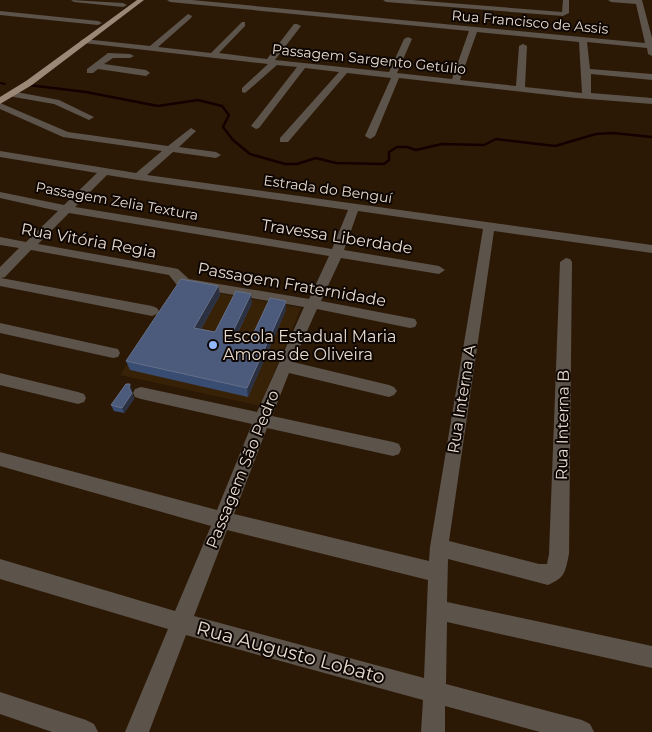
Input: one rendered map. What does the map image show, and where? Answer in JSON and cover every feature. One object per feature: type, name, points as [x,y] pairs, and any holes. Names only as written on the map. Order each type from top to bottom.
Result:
[{"type":"main road","points":[[0,101],[141,0]]},
{"type":"main road","points":[[0,92],[17,82],[126,2]]},
{"type":"street","points":[[74,0],[126,2]]},
{"type":"street","name":"Rua Francisco de Assis","points":[[170,0],[291,8],[457,13],[474,29],[583,40],[651,50]]},
{"type":"street","points":[[386,0],[408,1],[457,13],[512,10],[563,14],[565,14],[566,0]]},
{"type":"street","points":[[512,10],[514,0]]},
{"type":"street","points":[[611,0],[639,1],[651,50]]},
{"type":"street","points":[[0,13],[98,23]]},
{"type":"street","points":[[0,19],[10,14]]},
{"type":"street","points":[[146,73],[94,69],[111,55],[142,53],[188,16]]},
{"type":"street","points":[[212,56],[242,24]]},
{"type":"street","points":[[245,90],[272,62],[297,26]]},
{"type":"street","points":[[455,82],[474,29]]},
{"type":"street","points":[[370,136],[408,40]]},
{"type":"street","points":[[583,40],[587,96]]},
{"type":"street","name":"Passagem Sargento Getúlio","points":[[84,41],[142,53],[212,56],[587,96],[652,101]]},
{"type":"street","points":[[520,89],[523,46]]},
{"type":"street","points":[[256,126],[302,66]]},
{"type":"street","points":[[586,70],[652,77]]},
{"type":"street","points":[[284,140],[321,100],[344,71]]},
{"type":"street","points":[[11,94],[56,102],[89,117]]},
{"type":"street","points":[[0,106],[66,135],[216,155]]},
{"type":"street","points":[[138,178],[191,131]]},
{"type":"street","name":"Estrada do Benguí","points":[[0,154],[138,178],[652,249]]},
{"type":"street","points":[[0,274],[104,172]]},
{"type":"street","name":"Passagem Zelia Textura","points":[[0,195],[67,209],[230,235]]},
{"type":"street","name":"Passagem São Pedro","points":[[137,732],[284,366],[337,252],[354,208]]},
{"type":"street","name":"Rua Interna A","points":[[433,732],[439,547],[489,226]]},
{"type":"street","name":"Travessa Liberdade","points":[[230,235],[439,270]]},
{"type":"street","name":"Rua Vitória Regia","points":[[0,241],[173,272]]},
{"type":"street","name":"Rua Interna B","points":[[439,547],[539,574],[548,575],[556,570],[566,262]]},
{"type":"street","name":"Passagem Fraternidade","points":[[173,272],[181,281],[187,283],[313,304],[410,323]]},
{"type":"street","points":[[0,282],[152,311]]},
{"type":"street","points":[[0,328],[113,353]]},
{"type":"street","points":[[284,366],[390,391]]},
{"type":"street","points":[[0,379],[78,398]]},
{"type":"street","points":[[141,393],[393,449]]},
{"type":"street","points":[[0,459],[221,520],[438,573]]},
{"type":"street","name":"Rua Augusto Lobato","points":[[0,569],[181,623],[582,732]]},
{"type":"street","points":[[437,610],[652,656]]},
{"type":"street","points":[[0,703],[86,732]]},
{"type":"shaded area","name":"Escola Estadual Maria Amoras de Oliveira","points":[[178,286],[301,308],[260,406],[120,375]]},
{"type":"building","name":"Escola Estadual Maria Amoras de Oliveira","points":[[181,279],[218,286],[194,328],[215,332],[236,291],[251,294],[229,340],[249,343],[270,298],[286,301],[247,388],[126,361]]},
{"type":"building","points":[[126,384],[130,384],[129,388],[132,393],[122,408],[111,405]]},
{"type":"waterway","points":[[0,83],[5,84]]},
{"type":"waterway","points":[[36,86],[28,85],[86,92],[158,106],[198,100],[222,106],[229,115],[223,127],[233,140],[250,154],[285,164],[297,164],[316,158],[336,163],[384,164],[389,160],[389,152],[397,147],[407,147],[416,150],[442,144],[484,145],[496,139],[555,146],[596,134],[613,133],[652,137]]},
{"type":"place","name":"Escola Estadual Maria Amoras de Oliveira","points":[[213,345]]}]
